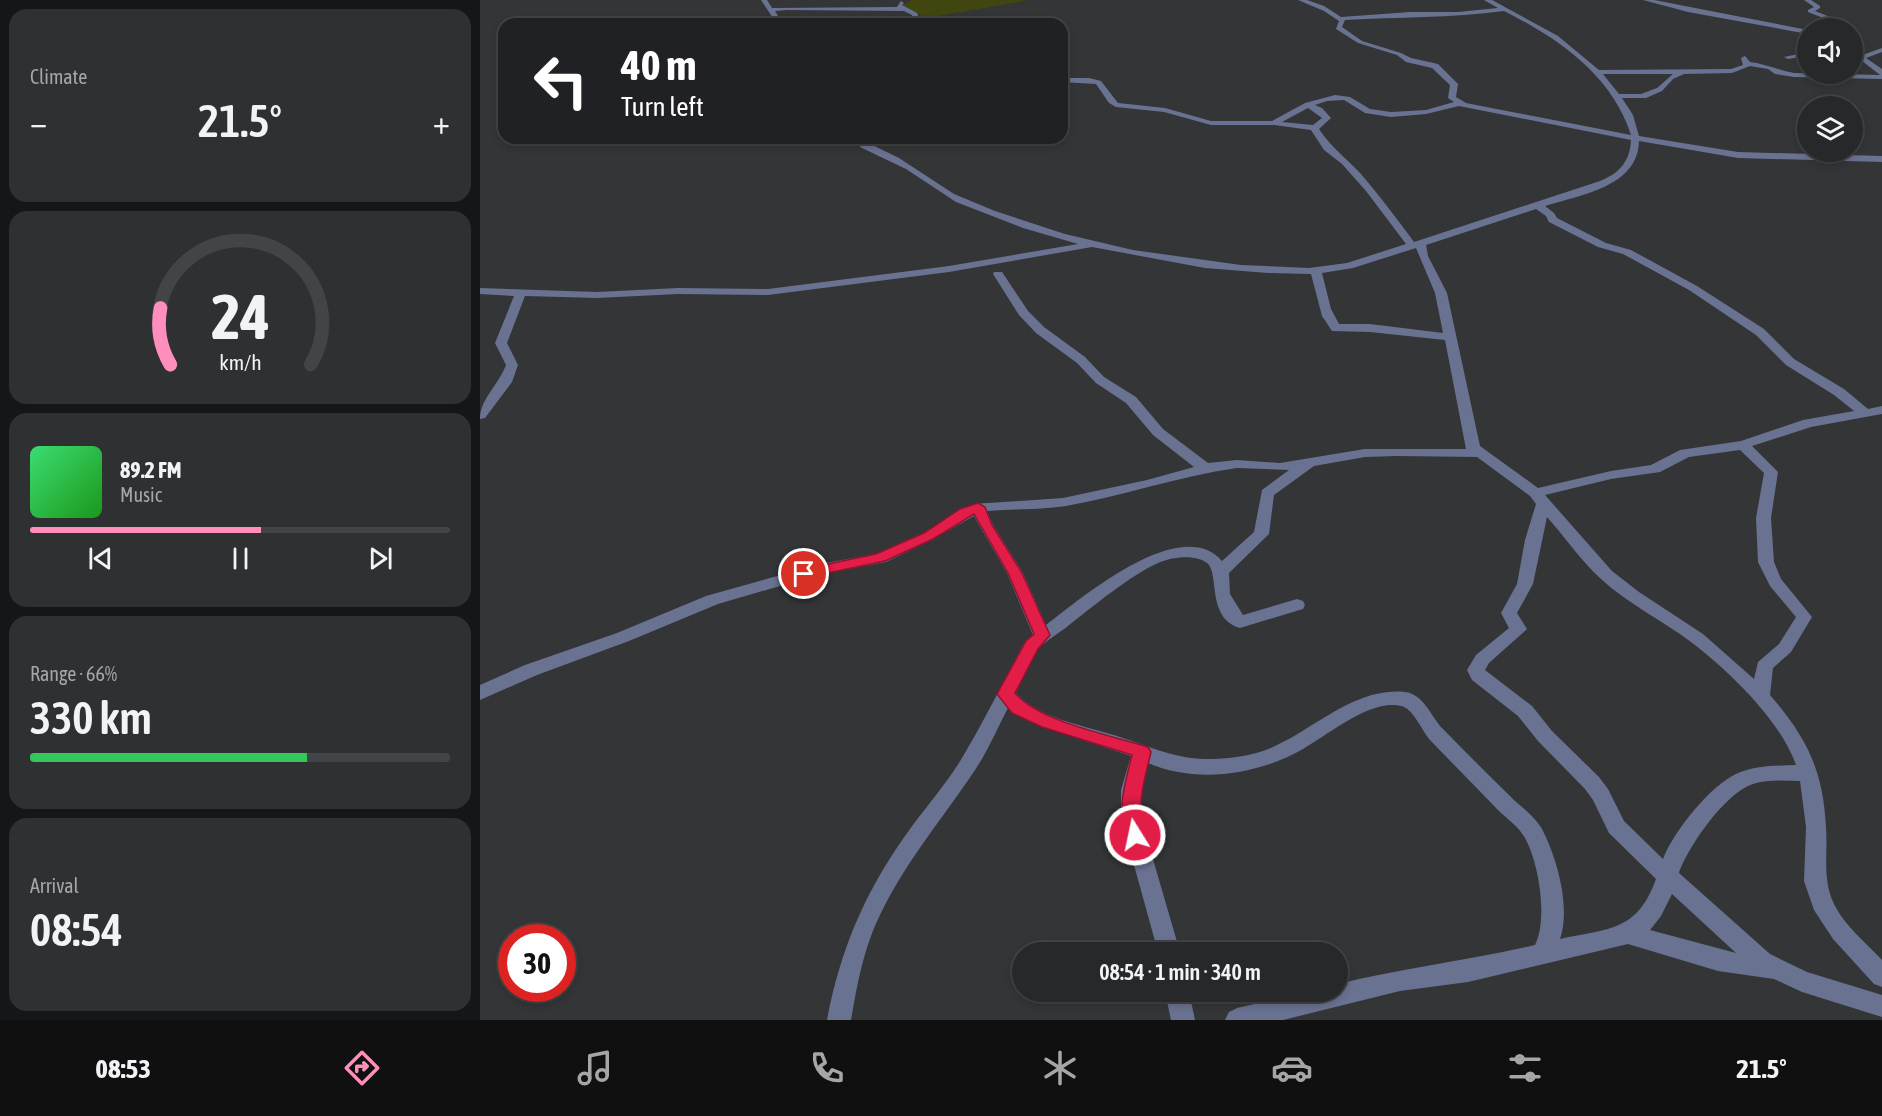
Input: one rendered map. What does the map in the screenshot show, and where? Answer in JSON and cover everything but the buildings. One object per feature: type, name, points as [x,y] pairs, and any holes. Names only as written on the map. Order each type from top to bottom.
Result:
[{"type":"street","points":[[764,0],[775,18]]},
{"type":"street","points":[[906,0],[899,6],[915,14],[917,18]]},
{"type":"street","points":[[1301,0],[1322,5],[1337,15],[1342,21],[1337,26],[1340,31],[1360,42],[1399,54],[1409,60],[1435,66],[1438,72],[1454,84],[1450,96],[1459,103],[1635,138],[1745,156],[1882,159]]},
{"type":"street","points":[[865,144],[902,163],[958,200],[1016,222],[1099,244],[1175,261],[1262,270],[1316,272],[1349,266],[1588,189],[1620,175],[1634,156],[1635,138],[1631,122],[1617,96],[1599,72],[1555,36],[1487,0]]},
{"type":"street","points":[[1646,0],[1691,11],[1797,30]]},
{"type":"street","points":[[1807,0],[1818,7],[1810,11],[1828,18]]},
{"type":"street","points":[[769,10],[787,8],[904,9]]},
{"type":"street","points":[[1339,20],[1410,14],[1458,14],[1503,9]]},
{"type":"street","points":[[1863,47],[1881,50]]},
{"type":"street","points":[[1863,55],[1881,50]]},
{"type":"street","points":[[1788,57],[1797,56]]},
{"type":"street","points":[[1599,72],[1732,71],[1747,61],[1794,75],[1882,75]]},
{"type":"street","points":[[1863,61],[1882,75]]},
{"type":"street","points":[[1617,96],[1643,96],[1661,88],[1667,79],[1681,73]]},
{"type":"street","points":[[1068,80],[1098,82],[1103,86],[1112,103],[1116,105],[1165,110],[1211,123],[1274,123],[1315,129],[1328,118],[1319,110],[1308,105]]},
{"type":"street","points":[[1274,123],[1308,105],[1344,98],[1368,111],[1403,113],[1439,110],[1459,103]]},
{"type":"street","points":[[1315,129],[1327,148],[1345,162],[1423,256],[1441,293],[1449,337],[1460,376],[1473,448],[1539,498],[1606,575],[1633,596],[1697,638],[1761,696],[1782,721],[1801,752],[1809,773],[1816,827],[1815,880],[1825,910],[1840,932],[1882,976]]},
{"type":"street","points":[[1537,205],[1551,215],[1552,220],[1602,244],[1627,252],[1690,286],[1760,332],[1790,362],[1839,392],[1864,413]]},
{"type":"street","points":[[480,291],[597,295],[678,291],[768,292],[949,269],[1099,244]]},
{"type":"street","points":[[1316,272],[1326,315],[1336,328],[1370,328],[1449,337]]},
{"type":"street","points":[[998,274],[1023,313],[1040,330],[1081,360],[1100,380],[1131,400],[1158,432],[1205,468]]},
{"type":"street","points":[[480,415],[506,382],[512,364],[502,347],[502,334],[521,292]]},
{"type":"street","points":[[1539,498],[1611,475],[1655,469],[1685,453],[1743,445],[1803,424],[1882,410]]},
{"type":"street","points":[[1743,445],[1771,472],[1772,478],[1767,491],[1764,515],[1767,566],[1772,579],[1804,617],[1785,648],[1763,668],[1761,696]]},
{"type":"street","points":[[480,693],[531,670],[623,637],[712,600],[820,569],[880,558],[928,536],[965,512],[978,507],[1063,502],[1160,482],[1205,468],[1237,464],[1280,467],[1365,453],[1479,453]]},
{"type":"street","points":[[1221,571],[1261,534],[1267,493],[1290,475],[1324,460]]},
{"type":"street","points":[[1539,498],[1525,584],[1509,613],[1518,629],[1482,659],[1476,670],[1484,682],[1526,711],[1545,736],[1592,783],[1602,795],[1618,831],[1762,961],[1776,970]]},
{"type":"street","points":[[978,507],[985,525],[1015,573],[1042,635]]},
{"type":"street","points":[[839,1020],[846,981],[860,936],[875,903],[911,844],[968,765],[1032,645],[1042,635],[1145,562],[1162,554],[1200,554],[1212,560],[1221,571],[1221,589],[1224,598],[1240,622],[1297,605]]},
{"type":"street","points":[[1006,694],[1018,708],[1048,722],[1142,752],[1161,761],[1199,766],[1230,765],[1279,753],[1317,732],[1343,714],[1367,704],[1403,698],[1410,701],[1430,728],[1533,832],[1539,846],[1548,885],[1552,918],[1551,933],[1542,955]]},
{"type":"street","points":[[1142,752],[1131,790],[1131,818],[1166,942]]},
{"type":"street","points":[[1237,1020],[1400,980],[1468,971],[1628,934],[1640,927],[1662,896],[1677,852],[1684,840],[1710,808],[1740,781],[1758,775],[1809,773]]},
{"type":"street","points":[[1628,934],[1718,960],[1776,970],[1882,1006]]},
{"type":"street","points":[[1179,1002],[1183,1020]]},
{"type":"green space","points":[[912,0],[1029,0],[927,18],[901,6]]},
{"type":"route","points":[[804,574],[880,558],[928,536],[965,512],[978,507],[985,525],[1015,573],[1042,635],[1032,645],[1006,694],[1018,708],[1048,722],[1142,752],[1131,790],[1131,818],[1135,835]]}]
